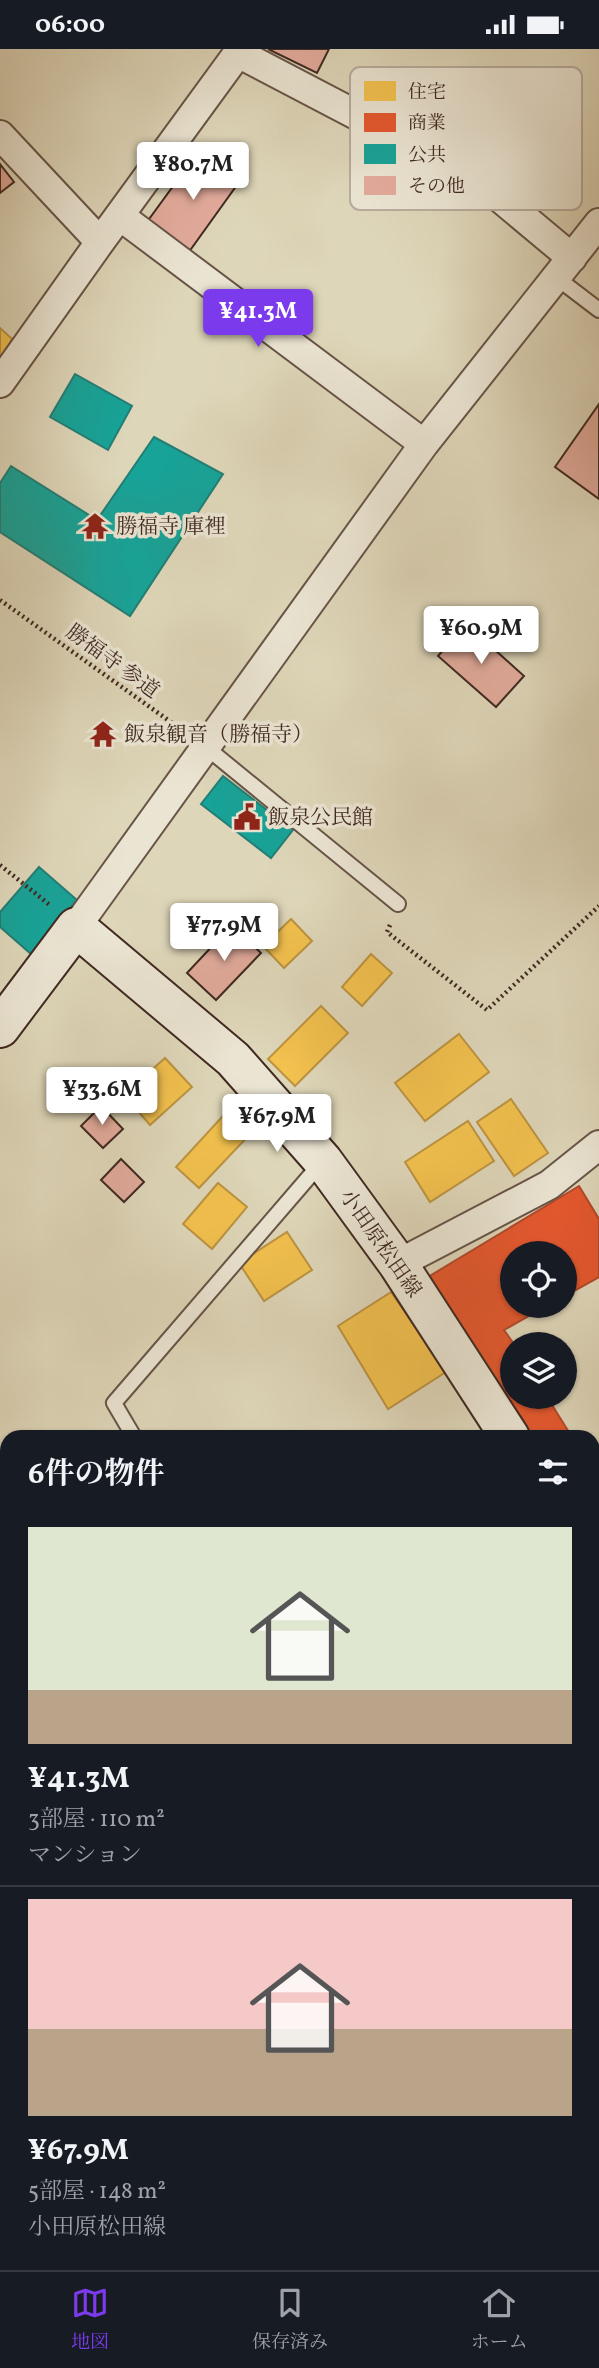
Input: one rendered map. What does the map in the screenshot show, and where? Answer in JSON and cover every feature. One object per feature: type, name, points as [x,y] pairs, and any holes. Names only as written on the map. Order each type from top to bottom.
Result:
[{"type":"main road","points":[[0,1028],[76,927]]},
{"type":"main road","name":"小田原松田線","points":[[76,927],[233,1059],[323,1161],[398,1263],[505,1430]]},
{"type":"street","points":[[0,383],[238,53],[350,112]]},
{"type":"street","points":[[0,135],[100,242]]},
{"type":"street","points":[[507,210],[564,268]]},
{"type":"street","points":[[120,216],[424,444]]},
{"type":"street","points":[[76,927],[424,444],[599,223]]},
{"type":"street","points":[[398,1263],[549,1185],[599,1145]]},
{"type":"lane","points":[[564,268],[599,310]]},
{"type":"lane","points":[[207,748],[398,904]]},
{"type":"lane","points":[[130,1430],[114,1403],[323,1161]]},
{"type":"path","name":"勝福寺 参道","points":[[0,600],[207,748]]},
{"type":"path","points":[[0,865],[76,927]]},
{"type":"path","points":[[398,904],[387,932],[486,1010],[599,906]]},
{"type":"building: 住宅","points":[[0,328],[12,339],[9,345],[13,350],[0,367]]},
{"type":"building: 住宅","points":[[291,919],[312,941],[284,968],[263,946]]},
{"type":"building: 住宅","points":[[371,954],[392,973],[362,1006],[342,987]]},
{"type":"building: 住宅","points":[[321,1006],[348,1033],[295,1086],[268,1059]]},
{"type":"building: 住宅","points":[[459,1034],[489,1072],[425,1121],[395,1083]]},
{"type":"building: 住宅","points":[[165,1058],[192,1087],[150,1125],[124,1095]]},
{"type":"building: 住宅","points":[[245,1092],[269,1114],[199,1188],[176,1167]]},
{"type":"building: 住宅","points":[[511,1099],[548,1153],[514,1176],[477,1122]]},
{"type":"building: 住宅","points":[[468,1121],[494,1161],[430,1202],[405,1162]]},
{"type":"building: 住宅","points":[[218,1183],[247,1207],[212,1249],[183,1224]]},
{"type":"building: 住宅","points":[[287,1232],[312,1270],[264,1301],[239,1263]]},
{"type":"building: 住宅","points":[[391,1292],[446,1372],[388,1409],[338,1326]]},
{"type":"building: 商業","points":[[579,1186],[599,1219],[599,1277],[577,1289],[577,1241],[500,1241],[500,1318],[525,1318],[504,1330],[505,1332],[500,1332],[500,1397],[423,1280]]},
{"type":"building: 商業","points":[[508,1409],[554,1409],[568,1430],[521,1430]]},
{"type":"building: 公共","points":[[75,374],[132,406],[108,450],[50,417]]},
{"type":"building: 公共","name":"勝福寺 庫裡","points":[[154,437],[223,474],[130,616],[0,532],[0,483],[11,466],[97,520]]},
{"type":"building: 公共","name":"飯泉公民館","points":[[223,776],[293,830],[271,858],[201,804]]},
{"type":"building: 公共","points":[[39,867],[77,900],[31,954],[0,927],[0,912]]},
{"type":"building: その他","points":[[268,49],[329,49],[317,73]]},
{"type":"building: その他","points":[[201,148],[242,178],[186,256],[144,226]]},
{"type":"building: その他","points":[[0,164],[14,182],[0,193]]},
{"type":"building: その他","points":[[599,404],[599,499],[555,467]]},
{"type":"building: その他","points":[[466,624],[524,676],[496,707],[438,656]]},
{"type":"building: その他","points":[[232,925],[261,953],[216,1000],[187,973]]},
{"type":"building: その他","points":[[101,1106],[123,1129],[103,1148],[81,1126]]},
{"type":"building: その他","points":[[121,1159],[144,1182],[124,1202],[101,1180]]},
{"type":"place","name":"勝福寺 庫裡","points":[[95,526]]},
{"type":"place","name":"飯泉観音（勝福寺）","points":[[103,734]]},
{"type":"place","name":"飯泉公民館","points":[[247,817]]}]
